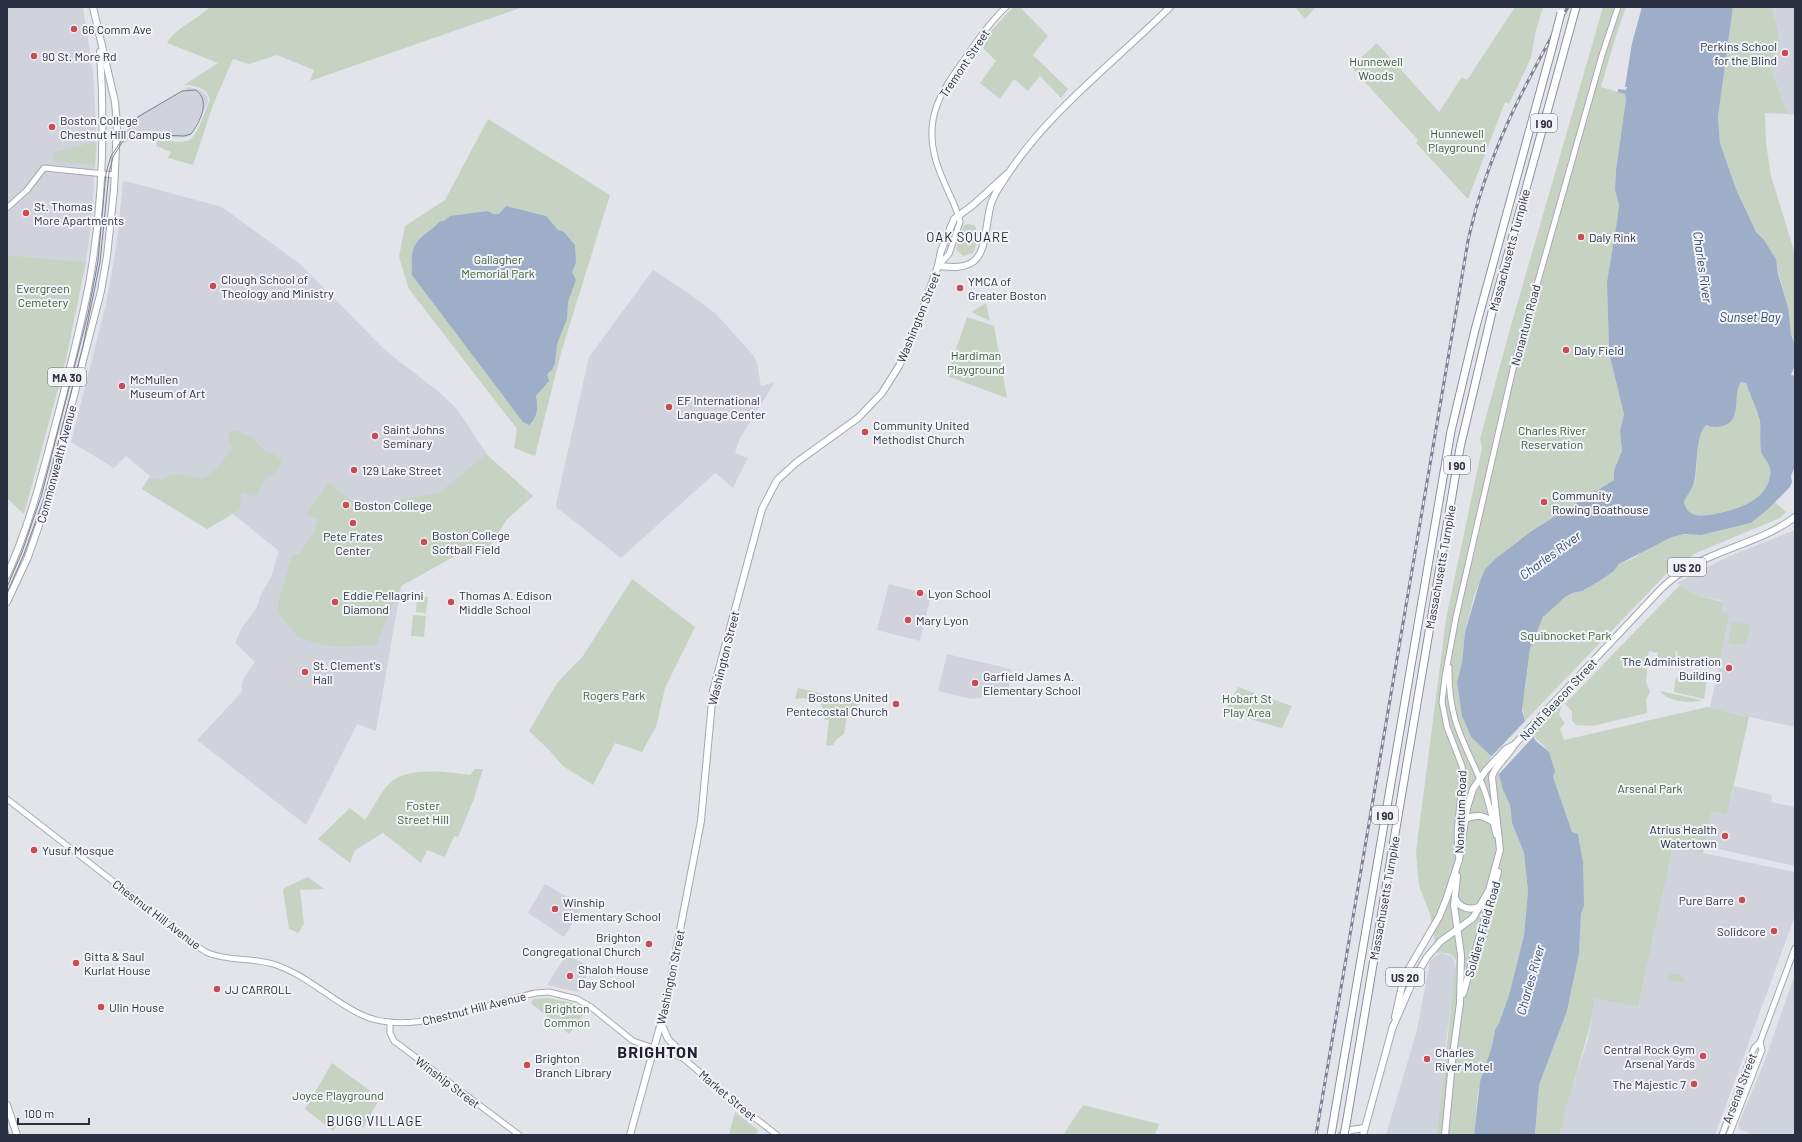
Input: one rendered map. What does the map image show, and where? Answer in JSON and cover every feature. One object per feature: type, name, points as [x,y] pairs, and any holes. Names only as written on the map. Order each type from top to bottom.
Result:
[{"type":"highway","name":"Massachusetts Turnpike","points":[[1343,1135],[1347,1119],[1451,500],[1475,380],[1576,7]]},
{"type":"highway","name":"Massachusetts Turnpike","points":[[1332,1133],[1439,494],[1459,397],[1475,330],[1562,10]]},
{"type":"main road","name":"Commonwealth Avenue","points":[[7,602],[34,540],[57,466],[104,274],[115,175],[116,112],[93,7]]},
{"type":"main road","name":"Tremont Street","points":[[958,216],[934,156],[932,135],[934,114],[946,85],[988,26],[1006,7]]},
{"type":"main road","points":[[938,266],[958,267],[972,262],[980,253],[994,196],[1008,174],[1032,142],[1054,118],[1170,7]]},
{"type":"main road","name":"Nonantum Road","points":[[1459,860],[1457,832],[1463,770],[1447,728],[1442,702],[1451,648],[1465,575],[1522,337],[1602,55],[1618,7]]},
{"type":"main road","name":"Commonwealth Avenue","points":[[7,576],[31,513],[87,296],[96,243],[104,128],[99,36]]},
{"type":"main road","points":[[7,208],[27,190],[44,168],[101,172],[115,175]]},
{"type":"main road","name":"Washington Street","points":[[630,1135],[661,1023],[701,821],[707,772],[708,727],[713,691],[762,510],[777,480],[796,462],[858,418],[882,393],[911,342],[952,223],[958,216],[1008,174]]},
{"type":"main road","points":[[976,202],[982,202],[986,205],[989,212]]},
{"type":"main road","points":[[45,463],[57,466]]},
{"type":"main road","name":"North Beacon Street","points":[[1363,1135],[1392,1029],[1403,980],[1441,911],[1459,860],[1470,795],[1479,778],[1510,754],[1514,745],[1660,590],[1680,572],[1700,560],[1779,527],[1795,517]]},
{"type":"main road","name":"Nonantum Road","points":[[1451,648],[1449,688],[1453,715],[1461,740],[1479,778],[1493,822],[1500,854]]},
{"type":"main road","name":"North Beacon Street","points":[[1392,1029],[1408,990],[1425,960],[1439,943],[1473,918],[1489,890],[1500,854],[1498,823],[1491,782],[1493,768]]},
{"type":"main road","name":"Chestnut Hill Avenue","points":[[7,800],[204,951],[221,957],[262,961],[276,965],[299,976],[363,1015],[390,1022],[424,1022],[516,997],[549,992],[560,993],[582,1002],[633,1040],[654,1048]]},
{"type":"main road","points":[[1465,819],[1480,815],[1493,822]]},
{"type":"main road","name":"Soldiers Field Road","points":[[1460,1003],[1495,887],[1500,854]]},
{"type":"main road","name":"Soldiers Field Road","points":[[1445,1135],[1451,1068],[1460,1003],[1461,964],[1454,896],[1459,860]]},
{"type":"main road","points":[[1454,896],[1459,904],[1466,908],[1475,908],[1481,905]]},
{"type":"main road","name":"Arsenal Street","points":[[1722,1135],[1754,1048],[1760,1042],[1795,948]]},
{"type":"main road","name":"Winship Street","points":[[390,1022],[390,1033],[394,1041],[519,1135]]},
{"type":"main road","points":[[661,1023],[668,1039],[681,1052],[683,1058]]},
{"type":"main road","name":"Arsenal Street","points":[[1729,1135],[1762,1050],[1760,1042]]},
{"type":"main road","name":"Market Street","points":[[654,1048],[683,1058],[738,1105],[778,1135]]},
{"type":"main road","points":[[7,1105],[17,1135]]},
{"type":"main road","points":[[1343,1135],[1351,1130],[1364,1128]]},
{"type":"shaded area","name":"Boston College Chestnut Hill Campus","points":[[7,7],[83,7],[93,72],[97,140],[91,225],[86,262],[7,255]]},
{"type":"shaded area","name":"Perkins School for the Blind","points":[[1772,7],[1795,7],[1795,115],[1788,114],[1772,72],[1779,34]]},
{"type":"shaded area","points":[[189,87],[202,91],[207,96],[208,102],[190,136],[179,138],[136,136],[124,143],[123,134],[137,116]]},
{"type":"shaded area","name":"Boston College","points":[[126,181],[222,207],[300,264],[386,351],[439,392],[457,409],[488,456],[533,496],[507,519],[489,547],[478,547],[462,552],[401,586],[376,731],[357,724],[306,825],[197,740],[241,693],[243,679],[255,662],[235,643],[241,629],[257,607],[261,594],[271,577],[279,551],[233,514],[207,529],[142,489],[150,476],[126,456],[114,468],[71,442],[106,304],[116,248],[123,182]]},
{"type":"shaded area","name":"EF International Language Center","points":[[653,270],[684,290],[716,314],[753,355],[757,363],[761,386],[775,382],[740,438],[735,453],[748,458],[733,488],[715,473],[621,558],[556,507],[556,504],[589,357]]},
{"type":"shaded area","points":[[1795,530],[1795,727],[1710,708],[1730,613],[1722,611],[1723,601],[1696,595],[1677,583],[1727,557]]},
{"type":"shaded area","points":[[889,584],[931,595],[920,641],[877,630]]},
{"type":"shaded area","name":"Garfield James A. Elementary School","points":[[947,654],[1011,669],[1008,693],[971,699],[938,691]]},
{"type":"shaded area","points":[[1734,786],[1772,795],[1771,802],[1795,807],[1795,866],[1705,846],[1712,812],[1727,815]]},
{"type":"shaded area","points":[[1679,848],[1795,872],[1795,916],[1715,1135],[1560,1135],[1565,1109],[1588,1039],[1595,997],[1638,1007],[1672,852]]},
{"type":"shaded area","name":"Winship Elementary School","points":[[545,884],[583,906],[564,937],[528,913]]},
{"type":"shaded area","points":[[1442,953],[1453,957],[1455,965],[1455,979],[1447,1034],[1438,1135],[1386,1135],[1417,1030],[1430,961]]},
{"type":"shaded area","name":"Shaloh House Day School","points":[[566,955],[592,967],[578,992],[547,985]]},
{"type":"shaded area","points":[[1795,974],[1795,1135],[1756,1135],[1740,1130],[1738,1125],[1765,1060]]},
{"type":"green space","points":[[210,7],[523,7],[310,81],[314,70],[277,55],[249,64],[233,59],[213,105],[193,165],[168,158],[171,152],[156,146],[158,139],[178,142],[185,141],[192,138],[196,133],[210,99],[206,92],[200,88],[184,85],[218,63],[167,43],[176,32]]},
{"type":"green space","points":[[1013,7],[1020,7],[1048,36],[1033,55],[1068,89],[1061,98],[1040,76],[1028,91],[1014,79],[1000,99],[980,83],[996,61],[979,44]]},
{"type":"green space","points":[[1295,7],[1316,7],[1305,19]]},
{"type":"green space","name":"Hunnewell Playground","points":[[1515,7],[1543,7],[1536,30],[1531,58],[1509,104],[1505,102],[1468,199],[1416,143],[1418,140],[1351,67],[1377,43],[1439,112],[1462,77],[1467,80]]},
{"type":"green space","name":"Charles River Reservation","points":[[1603,7],[1626,7],[1601,87],[1625,94],[1626,99],[1616,170],[1615,190],[1619,205],[1607,282],[1609,353],[1624,414],[1620,431],[1622,451],[1614,470],[1614,480],[1533,530],[1495,559],[1485,569],[1474,596],[1465,632],[1462,663],[1457,682],[1462,716],[1471,737],[1491,756],[1496,764],[1503,790],[1510,805],[1512,823],[1524,853],[1528,891],[1524,935],[1509,995],[1495,1030],[1492,1046],[1478,1091],[1474,1135],[1437,1135],[1456,962],[1455,959],[1449,954],[1437,953],[1430,914],[1419,886],[1416,852],[1446,619],[1482,448],[1480,439],[1510,329]]},
{"type":"green space","points":[[1733,7],[1772,7],[1779,34],[1772,72],[1788,114],[1765,113],[1766,143],[1771,176],[1795,254],[1795,345],[1788,323],[1788,307],[1773,254],[1756,232],[1736,189],[1720,143],[1718,117]]},
{"type":"green space","name":"Gallagher Memorial Park","points":[[488,119],[610,195],[561,353],[535,456],[514,448],[517,429],[409,289],[399,257],[405,226],[445,200]]},
{"type":"green space","points":[[94,142],[96,144],[95,165],[55,162],[52,157],[55,152]]},
{"type":"green space","name":"OAK SQUARE","points":[[964,225],[974,225],[976,228],[977,242],[973,253],[963,256],[956,249]]},
{"type":"green space","name":"Evergreen Cemetery","points":[[7,255],[86,262],[66,360],[24,514],[7,498]]},
{"type":"green space","points":[[986,303],[990,321],[971,312]]},
{"type":"green space","name":"Hardiman Playground","points":[[967,317],[994,326],[1007,398],[947,376]]},
{"type":"green space","points":[[1741,382],[1746,383],[1759,416],[1761,451],[1770,469],[1770,476],[1763,491],[1743,506],[1703,516],[1693,514],[1686,508],[1684,502],[1695,479],[1698,443],[1702,430],[1706,425],[1722,425],[1731,419],[1734,415],[1738,387]]},
{"type":"green space","points":[[236,430],[251,437],[266,452],[272,453],[282,460],[278,470],[266,479],[257,495],[253,496],[241,492],[240,509],[207,529],[142,489],[149,478],[163,480],[171,475],[182,474],[202,479],[214,471],[232,449],[228,436],[230,431]]},
{"type":"green space","points":[[486,454],[533,496],[507,519],[489,547],[478,547],[462,552],[401,586],[376,645],[346,647],[328,646],[299,638],[278,613],[278,604],[292,555],[299,554],[314,532],[318,519],[306,514],[329,483],[352,501],[373,504],[439,493]]},
{"type":"green space","name":"Squibnocket Park","points":[[1775,502],[1786,512],[1780,518],[1696,553],[1669,571],[1525,721],[1522,704],[1530,649],[1543,617],[1555,605],[1572,593],[1582,591],[1598,582],[1614,571],[1619,564],[1634,558],[1646,549],[1679,534],[1701,535],[1751,523]]},
{"type":"green space","name":"Rogers Park","points":[[632,579],[695,627],[665,688],[656,727],[642,752],[615,743],[593,785],[563,766],[529,731],[557,683],[583,656]]},
{"type":"green space","points":[[1680,585],[1696,595],[1723,602],[1722,611],[1730,613],[1718,669],[1712,667],[1711,669],[1707,668],[1707,665],[1676,659],[1678,653],[1676,650],[1675,658],[1672,660],[1657,657],[1658,653],[1649,651],[1645,669],[1647,669],[1646,682],[1650,692],[1646,699],[1647,713],[1593,726],[1576,725],[1572,721],[1572,711],[1565,704]]},
{"type":"green space","points":[[417,596],[428,597],[426,613],[416,612]]},
{"type":"green space","points":[[413,615],[426,616],[424,637],[411,636]]},
{"type":"green space","points":[[1732,622],[1751,625],[1746,643],[1736,645],[1728,643]]},
{"type":"green space","points":[[1680,673],[1700,677],[1703,673],[1708,675],[1704,699],[1674,692],[1675,681]]},
{"type":"green space","name":"Hobart St Play Area","points":[[1238,687],[1292,706],[1282,728],[1225,712]]},
{"type":"green space","points":[[798,688],[860,702],[859,705],[856,706],[854,714],[847,715],[844,734],[837,739],[833,745],[826,746],[829,720],[825,720],[821,703],[804,698],[795,699]]},
{"type":"green space","points":[[1660,691],[1701,701],[1690,702],[1673,700]]},
{"type":"green space","name":"Arsenal Park","points":[[1562,704],[1559,715],[1565,723],[1560,729],[1564,740],[1707,707],[1749,717],[1727,815],[1712,812],[1703,853],[1679,848],[1672,852],[1638,1007],[1595,998],[1588,1033],[1568,1101],[1560,1135],[1535,1135],[1539,1085],[1567,1011],[1579,954],[1583,862],[1578,834],[1572,833],[1553,777],[1554,769],[1551,758],[1545,747],[1534,736],[1538,726]]},
{"type":"green space","name":"Foster Street Hill","points":[[475,769],[483,769],[474,799],[458,837],[454,836],[445,857],[427,850],[421,863],[383,833],[355,850],[350,863],[318,839],[350,808],[365,820],[382,792],[396,778],[416,772],[439,772],[470,775]]},
{"type":"green space","points":[[308,877],[324,889],[300,890],[304,924],[298,933],[289,929],[283,891],[284,888]]},
{"type":"green space","points":[[1669,973],[1680,975],[1685,979],[1684,983],[1668,980]]},
{"type":"green space","name":"Brighton Common","points":[[548,998],[573,1003],[587,1010],[569,1034],[531,1002],[533,999]]},
{"type":"green space","name":"Joyce Playground","points":[[332,1063],[380,1098],[363,1128],[343,1116],[333,1131],[305,1109]]},
{"type":"green space","points":[[1083,1105],[1159,1124],[1155,1135],[1063,1135]]},
{"type":"green space","points":[[735,1112],[758,1130],[757,1135],[729,1135]]},
{"type":"water","points":[[1642,7],[1733,7],[1718,117],[1720,143],[1736,189],[1756,232],[1764,240],[1776,259],[1778,274],[1788,307],[1791,334],[1795,345],[1795,365],[1791,375],[1795,376],[1795,466],[1791,476],[1792,482],[1790,487],[1768,509],[1751,523],[1701,535],[1684,534],[1672,537],[1619,564],[1614,571],[1582,591],[1572,593],[1564,598],[1543,617],[1530,649],[1522,710],[1525,721],[1536,741],[1549,752],[1555,771],[1553,777],[1572,832],[1578,834],[1583,862],[1584,906],[1581,913],[1579,954],[1567,1011],[1539,1085],[1535,1135],[1474,1135],[1480,1082],[1492,1046],[1495,1030],[1509,995],[1524,935],[1528,891],[1524,853],[1512,823],[1510,805],[1503,790],[1496,764],[1491,756],[1471,737],[1462,716],[1457,682],[1462,663],[1465,632],[1485,569],[1495,559],[1533,530],[1614,480],[1614,470],[1622,451],[1620,431],[1624,414],[1609,353],[1607,282],[1619,205],[1615,190],[1616,170],[1626,99],[1625,94],[1618,92],[1618,89],[1626,90],[1627,87],[1625,87],[1632,43]],"holes":[[[1741,382],[1746,383],[1760,421],[1761,451],[1770,469],[1770,476],[1767,484],[1757,497],[1743,506],[1703,516],[1693,514],[1689,512],[1684,502],[1694,482],[1698,444],[1702,430],[1706,425],[1716,427],[1731,422],[1736,409],[1738,388]]]},
{"type":"water","points":[[506,206],[546,216],[558,230],[564,232],[575,245],[576,263],[572,272],[576,280],[568,302],[567,319],[557,344],[555,363],[552,370],[547,374],[549,381],[536,396],[537,412],[529,425],[523,422],[412,275],[412,253],[416,244],[419,239],[439,222],[444,221],[450,216],[488,211],[493,214],[499,214]]},
{"type":"pier","points":[[1526,720],[1535,735],[1499,774],[1490,758]]},
{"type":"tram line","points":[[7,587],[22,552],[41,497],[88,314],[98,261],[106,173],[111,156],[138,117],[182,91],[196,90],[203,100],[203,106],[198,124],[191,134],[184,136],[136,134],[123,141],[113,157],[109,173],[100,262],[83,346],[44,498],[24,554],[7,593]]},
{"type":"tram line","points":[[7,1127],[9,1135]]},
{"type":"railway","points":[[1316,1135],[1468,241],[1486,178],[1509,120],[1522,92],[1568,7]]},
{"type":"place","name":"66 Comm Ave","points":[[74,29]]},
{"type":"place","name":"Perkins School for the Blind","points":[[1785,53]]},
{"type":"place","name":"90 St. More Rd","points":[[34,56]]},
{"type":"place","name":"Boston College Chestnut Hill Campus","points":[[52,127]]},
{"type":"place","name":"St. Thomas More Apartments","points":[[26,213]]},
{"type":"place","name":"Daly Rink","points":[[1581,237]]},
{"type":"place","name":"Clough School of Theology and Ministry","points":[[213,286]]},
{"type":"place","name":"YMCA of Greater Boston","points":[[960,288]]},
{"type":"place","name":"Daly Field","points":[[1566,350]]},
{"type":"place","name":"McMullen Museum of Art","points":[[122,386]]},
{"type":"place","name":"EF International Language Center","points":[[669,407]]},
{"type":"place","name":"Community United Methodist Church","points":[[865,432]]},
{"type":"place","name":"Saint Johns Seminary","points":[[375,436]]},
{"type":"place","name":"129 Lake Street","points":[[354,470]]},
{"type":"place","name":"Community Rowing Boathouse","points":[[1544,502]]},
{"type":"place","name":"Boston College","points":[[346,505]]},
{"type":"place","name":"Pete Frates Center","points":[[353,523]]},
{"type":"place","name":"Boston College Softball Field","points":[[424,542]]},
{"type":"place","name":"Lyon School","points":[[920,593]]},
{"type":"place","name":"Eddie Pellagrini Diamond","points":[[335,602]]},
{"type":"place","name":"Thomas A. Edison Middle School","points":[[451,602]]},
{"type":"place","name":"Mary Lyon","points":[[908,620]]},
{"type":"place","name":"The Administration Building","points":[[1729,668]]},
{"type":"place","name":"St. Clement's Hall","points":[[305,672]]},
{"type":"place","name":"Garfield James A. Elementary School","points":[[975,683]]},
{"type":"place","name":"Bostons United Pentecostal Church","points":[[896,704]]},
{"type":"place","name":"Atrius Health Watertown","points":[[1725,836]]},
{"type":"place","name":"Yusuf Mosque","points":[[34,850]]},
{"type":"place","name":"Pure Barre","points":[[1742,900]]},
{"type":"place","name":"Winship Elementary School","points":[[555,909]]},
{"type":"place","name":"Solidcore","points":[[1774,931]]},
{"type":"place","name":"Brighton Congregational Church","points":[[649,944]]},
{"type":"place","name":"Gitta & Saul Kurlat House","points":[[76,963]]},
{"type":"place","name":"Shaloh House Day School","points":[[570,976]]},
{"type":"place","name":"JJ CARROLL","points":[[217,989]]},
{"type":"place","name":"Ulin House","points":[[101,1007]]},
{"type":"place","name":"Central Rock Gym Arsenal Yards","points":[[1703,1056]]},
{"type":"place","name":"Charles River Motel","points":[[1427,1059]]},
{"type":"place","name":"Brighton Branch Library","points":[[527,1065]]},
{"type":"place","name":"The Majestic 7","points":[[1694,1084]]},
{"type":"district","name":"OAK SQUARE","points":[[968,237]]},
{"type":"district","name":"BRIGHTON","points":[[658,1051]]},
{"type":"district","name":"BUGG VILLAGE","points":[[375,1121]]},
{"type":"park label","name":"Hunnewell Woods","points":[[1376,68]]},
{"type":"water label","name":"Charles River","points":[[1703,267]]},
{"type":"water label","name":"Sunset Bay","points":[[1750,317]]},
{"type":"water label","name":"Charles River","points":[[1550,555]]},
{"type":"water label","name":"Charles River","points":[[1530,980]]}]
